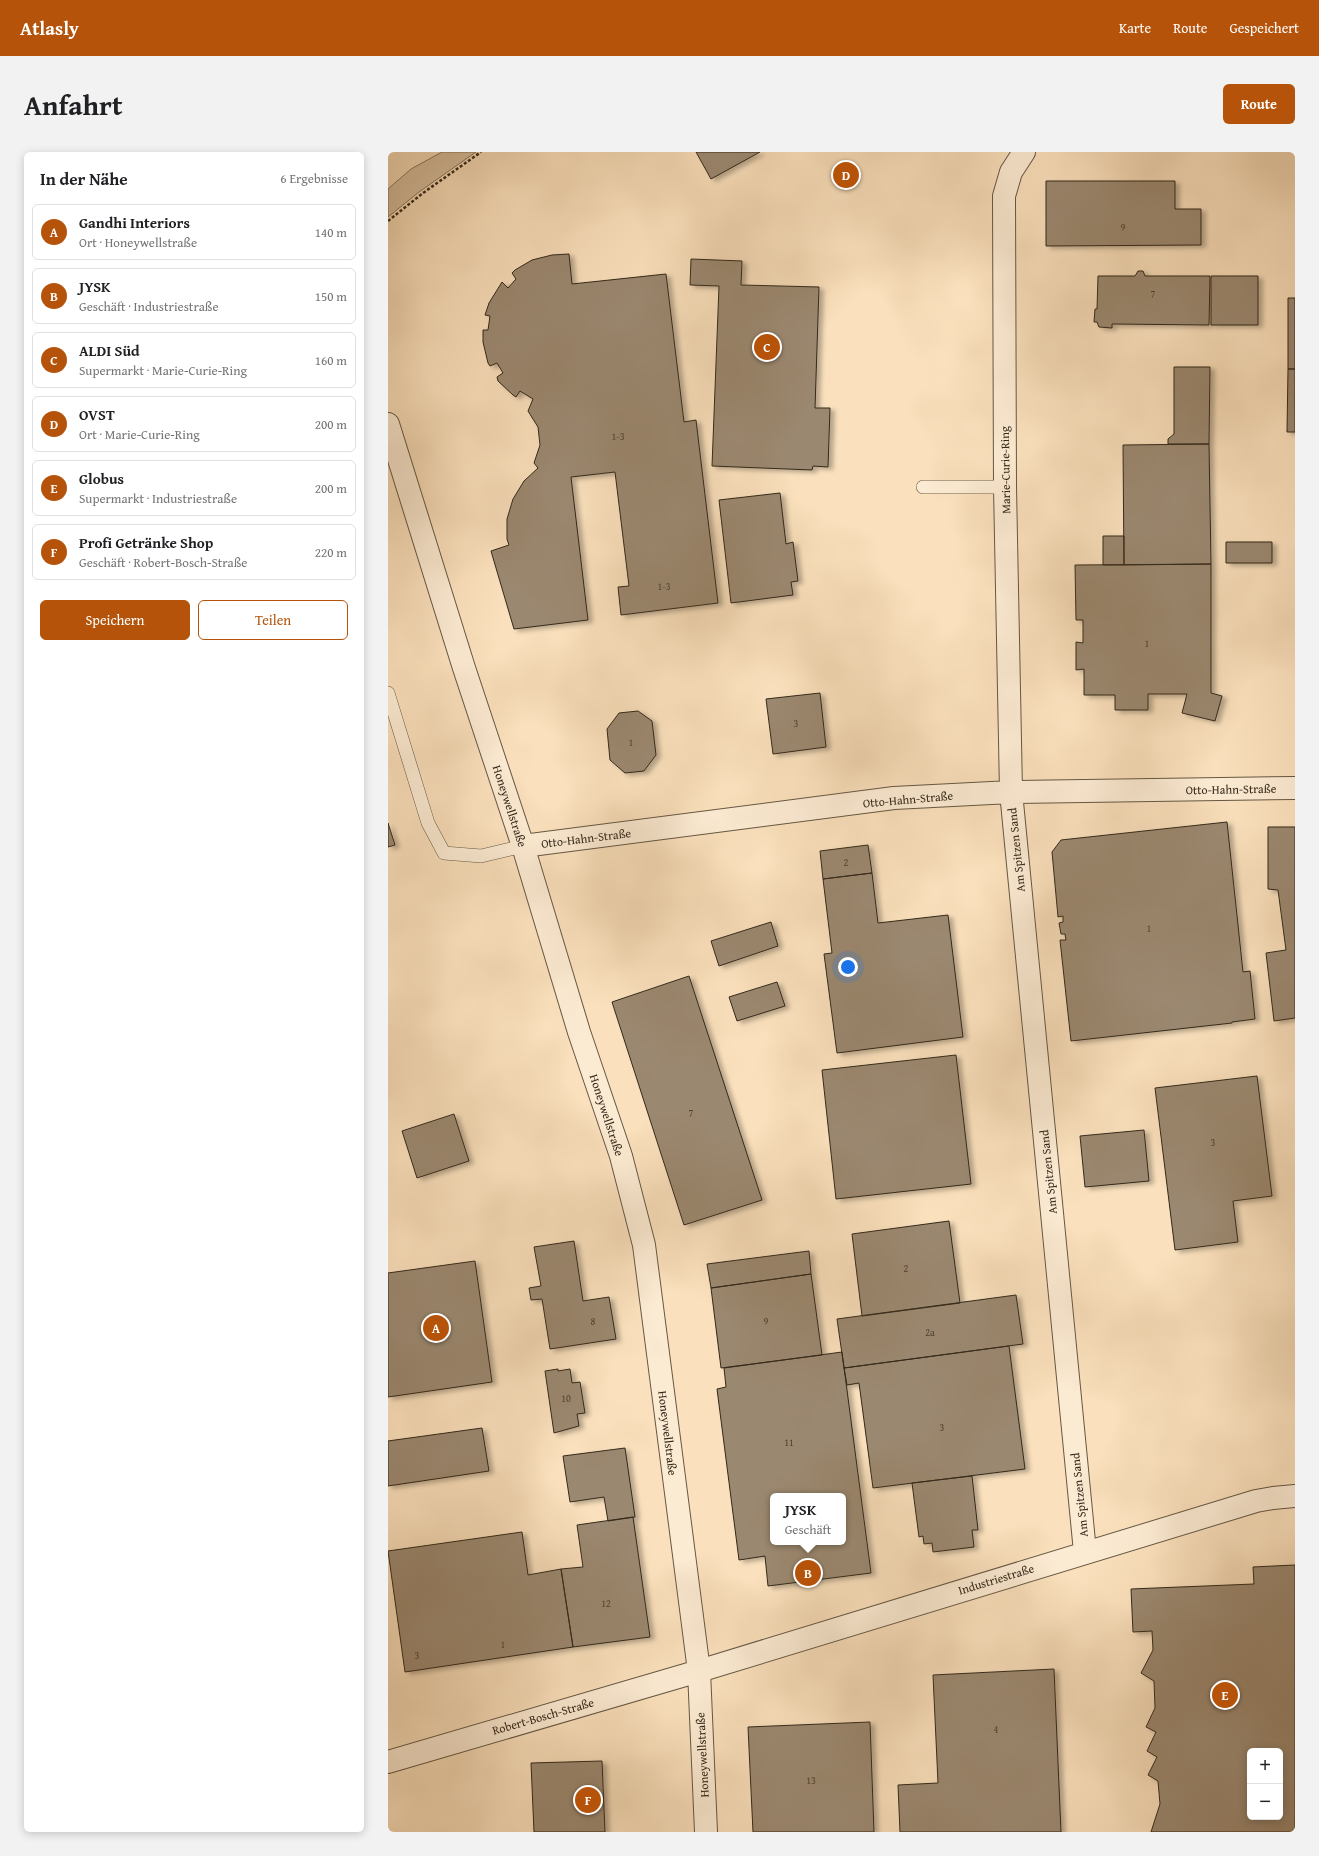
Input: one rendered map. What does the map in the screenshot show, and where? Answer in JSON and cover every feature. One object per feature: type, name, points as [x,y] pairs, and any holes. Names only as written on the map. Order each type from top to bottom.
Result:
[{"type":"street","name":"Marie-Curie-Ring","points":[[1011,792],[1005,487],[1004,196],[1011,172],[1024,152]]},
{"type":"street","name":"Honeywellstraße","points":[[388,424],[464,668],[523,846],[561,974],[621,1156],[644,1245],[699,1671],[706,1832]]},
{"type":"street","name":"Otto-Hahn-Straße","points":[[523,846],[894,798],[1011,792],[1295,788]]},
{"type":"street","name":"Am Spitzen Sand","points":[[1011,792],[1085,1552]]},
{"type":"street","name":"Industriestraße","points":[[699,1671],[1256,1501],[1295,1496]]},
{"type":"street","name":"Robert-Bosch-Straße","points":[[388,1762],[699,1671]]},
{"type":"lane","points":[[923,487],[1005,487]]},
{"type":"lane","points":[[388,693],[428,823],[444,853],[481,856],[523,846]]},
{"type":"path","points":[[388,221],[423,193],[481,152]]},
{"type":"shaded area","points":[[442,152],[476,152],[419,192],[388,217],[388,189],[411,169]]},
{"type":"building","points":[[696,152],[760,152],[711,179]]},
{"type":"building","points":[[840,166],[851,166],[851,183],[840,183]]},
{"type":"building","points":[[1046,181],[1175,181],[1175,209],[1201,209],[1201,245],[1046,246]]},
{"type":"building","points":[[569,254],[572,284],[666,274],[684,422],[696,420],[718,603],[621,615],[618,587],[629,586],[615,472],[571,477],[588,620],[514,629],[491,551],[509,545],[507,539],[507,519],[513,499],[524,481],[538,468],[534,463],[540,445],[538,427],[528,411],[533,399],[520,391],[516,397],[513,395],[498,381],[497,377],[503,373],[497,363],[490,366],[488,363],[483,342],[483,330],[488,330],[490,316],[485,315],[489,303],[502,282],[508,288],[516,279],[512,273],[515,270],[532,260],[552,255]]},
{"type":"building","points":[[691,259],[742,261],[741,285],[819,287],[815,408],[830,408],[828,467],[813,466],[812,470],[712,466],[719,286],[690,285]]},
{"type":"building","points":[[1138,271],[1143,271],[1145,276],[1210,276],[1209,325],[1112,324],[1112,328],[1099,327],[1097,322],[1094,322],[1095,309],[1097,309],[1098,276],[1135,276]]},
{"type":"building","points":[[1211,276],[1258,276],[1258,325],[1211,325]]},
{"type":"building","points":[[1288,298],[1295,298],[1295,369],[1288,369]]},
{"type":"building","points":[[1174,367],[1210,367],[1209,444],[1168,444],[1168,439],[1174,434]]},
{"type":"building","points":[[1288,369],[1295,369],[1295,432],[1287,432]]},
{"type":"building","points":[[1209,444],[1211,564],[1124,565],[1123,445]]},
{"type":"building","points":[[780,493],[786,544],[793,542],[798,581],[791,582],[793,595],[731,603],[719,500]]},
{"type":"building","points":[[1103,536],[1124,536],[1124,565],[1103,565]]},
{"type":"building","points":[[1226,542],[1272,542],[1272,563],[1226,563]]},
{"type":"building","points":[[1211,564],[1211,693],[1222,696],[1215,721],[1182,713],[1187,694],[1148,694],[1148,710],[1115,710],[1115,695],[1084,695],[1084,669],[1076,670],[1076,642],[1083,643],[1083,620],[1076,620],[1075,565]]},
{"type":"building","points":[[820,693],[826,747],[773,754],[766,699]]},
{"type":"building","points":[[638,711],[652,721],[656,755],[644,771],[625,773],[610,760],[607,729],[619,713]]},
{"type":"building","points":[[1227,822],[1243,972],[1250,971],[1255,1019],[1232,1023],[1071,1041],[1060,940],[1066,940],[1065,934],[1061,934],[1059,923],[1063,922],[1063,916],[1058,917],[1052,852],[1061,840]]},
{"type":"building","points":[[388,823],[395,845],[388,847]]},
{"type":"building","points":[[1268,827],[1295,827],[1295,1018],[1274,1021],[1266,953],[1286,950],[1278,890],[1268,889]]},
{"type":"building","points":[[868,845],[872,873],[823,879],[820,851]]},
{"type":"building","points":[[872,873],[878,923],[948,915],[963,1037],[837,1053],[824,954],[832,953],[823,879]]},
{"type":"building","points":[[771,922],[778,946],[719,966],[711,941]]},
{"type":"building","points":[[689,976],[762,1200],[684,1225],[612,1002]]},
{"type":"building","points":[[777,982],[785,1006],[737,1021],[729,997]]},
{"type":"building","points":[[956,1055],[971,1184],[836,1199],[822,1070]]},
{"type":"building","points":[[1257,1076],[1272,1196],[1233,1201],[1238,1242],[1175,1250],[1155,1088]]},
{"type":"building","points":[[454,1114],[469,1161],[417,1178],[402,1131]]},
{"type":"building","points":[[1144,1130],[1149,1181],[1085,1187],[1080,1136]]},
{"type":"building","points":[[949,1221],[960,1303],[862,1316],[852,1234]]},
{"type":"building","points":[[574,1241],[583,1301],[609,1297],[616,1339],[550,1349],[542,1299],[531,1300],[529,1288],[541,1286],[534,1247]]},
{"type":"building","points":[[809,1251],[811,1274],[711,1288],[707,1264]]},
{"type":"building","points":[[475,1261],[492,1382],[388,1397],[388,1273]]},
{"type":"building","points":[[811,1274],[822,1355],[721,1368],[711,1288]]},
{"type":"building","points":[[1016,1295],[1023,1344],[844,1368],[837,1319]]},
{"type":"building","points":[[1009,1346],[1025,1469],[873,1488],[859,1383],[847,1385],[844,1368]]},
{"type":"building","points":[[842,1352],[871,1573],[768,1586],[765,1556],[739,1560],[717,1389],[726,1387],[724,1368]]},
{"type":"building","points":[[558,1369],[558,1371],[570,1369],[572,1383],[580,1382],[585,1413],[577,1414],[579,1426],[554,1433],[545,1371]]},
{"type":"building","points":[[482,1428],[489,1471],[388,1486],[388,1441]]},
{"type":"building","points":[[625,1448],[635,1517],[608,1521],[604,1497],[570,1502],[563,1456]]},
{"type":"building","points":[[972,1476],[978,1530],[972,1530],[974,1547],[933,1552],[932,1543],[924,1544],[923,1536],[919,1537],[912,1483]]},
{"type":"building","points":[[633,1517],[650,1637],[573,1647],[561,1569],[583,1567],[577,1525]]},
{"type":"building","points":[[522,1532],[528,1575],[561,1569],[573,1647],[405,1672],[388,1551]]},
{"type":"building","points":[[1295,1565],[1295,1832],[1151,1832],[1160,1804],[1158,1781],[1148,1775],[1157,1757],[1147,1751],[1156,1732],[1146,1727],[1155,1708],[1154,1681],[1141,1673],[1153,1650],[1152,1631],[1133,1632],[1131,1589],[1254,1584],[1253,1567]]},
{"type":"building","points":[[1054,1669],[1061,1832],[900,1832],[898,1785],[938,1783],[933,1675]]},
{"type":"building","points":[[870,1722],[874,1832],[753,1832],[748,1727]]},
{"type":"building","points":[[602,1761],[605,1832],[534,1832],[531,1763]]},
{"type":"place","name":"OVST","points":[[846,175]]},
{"type":"place","name":"ALDI Süd","points":[[767,347]]},
{"type":"place","name":"Gandhi Interiors","points":[[436,1328]]},
{"type":"place","name":"JYSK","points":[[808,1573]]},
{"type":"place","name":"Globus","points":[[1225,1695]]},
{"type":"place","name":"Profi Getränke Shop","points":[[588,1800]]}]
